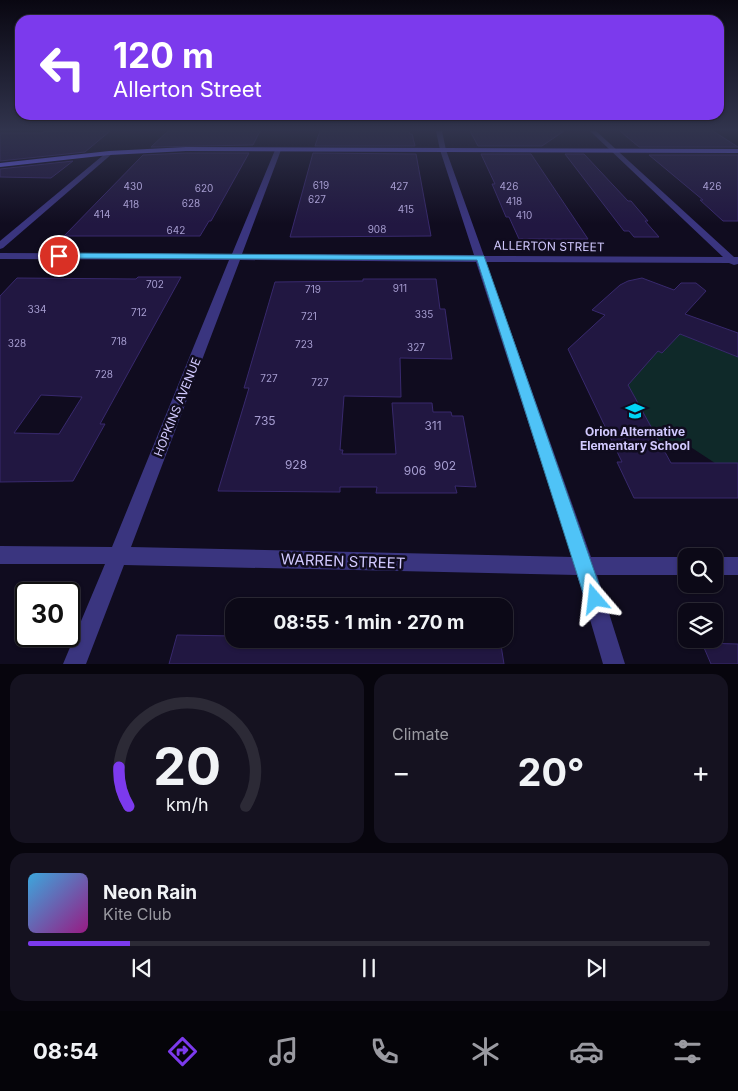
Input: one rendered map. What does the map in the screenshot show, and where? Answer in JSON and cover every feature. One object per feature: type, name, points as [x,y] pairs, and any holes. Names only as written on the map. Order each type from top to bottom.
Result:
[{"type":"street","points":[[0,165],[27,162]]},
{"type":"street","points":[[0,246],[98,162]]},
{"type":"street","name":"HOPKINS AVENUE","points":[[74,664],[273,162]]},
{"type":"street","points":[[447,162],[585,567],[614,664]]},
{"type":"street","points":[[627,162],[736,262]]},
{"type":"street","name":"ALLERTON STREET","points":[[0,256],[237,256],[736,262]]},
{"type":"street","name":"WARREN STREET","points":[[0,555],[119,554],[585,567],[678,566]]},
{"type":"street","points":[[723,566],[738,566]]},
{"type":"green space","points":[[670,330],[738,357],[738,469],[715,463],[689,446],[660,443],[626,382],[658,351],[662,353],[670,344]]},
{"type":"building","points":[[72,162],[51,178],[0,177],[0,169]]},
{"type":"building","points":[[136,162],[244,162],[211,221],[209,221],[200,236],[64,236]]},
{"type":"building","points":[[311,162],[417,162],[431,236],[290,237]]},
{"type":"building","points":[[485,162],[536,162],[588,239],[519,239],[509,217],[506,217],[492,184],[495,184]]},
{"type":"building","points":[[571,162],[591,162],[628,201],[631,201],[659,237],[634,237],[629,231],[624,231]]},
{"type":"building","points":[[657,162],[738,162],[738,221],[723,221],[700,200],[703,200]]},
{"type":"building","points":[[138,277],[181,277],[100,424],[105,424],[73,481],[0,482],[0,296],[17,278],[136,279]],"holes":[[[41,395],[82,397],[59,434],[14,433]]]},
{"type":"building","points":[[642,278],[674,290],[681,283],[696,283],[706,291],[685,314],[738,333],[738,357],[680,334],[662,353],[658,351],[628,385],[671,463],[738,463],[738,498],[634,498],[617,462],[622,462],[568,349],[605,315],[592,310],[620,285]]},
{"type":"building","points":[[363,279],[436,279],[440,309],[445,309],[452,359],[400,358],[401,397],[344,396],[340,450],[343,450],[342,454],[396,454],[392,403],[432,403],[433,412],[451,412],[452,416],[463,416],[476,487],[455,486],[457,493],[376,493],[377,487],[340,487],[340,492],[218,491],[249,388],[244,388],[275,282],[363,281]]},
{"type":"building","points":[[177,635],[225,636],[225,648],[501,648],[504,664],[169,664]]},
{"type":"building","points":[[723,644],[738,644],[738,664],[711,664],[704,648],[723,648]]},
{"type":"place","name":"Orion Alternative Elementary School","points":[[635,411]]},
{"type":"route","points":[[59,256],[481,258],[595,599]]}]
